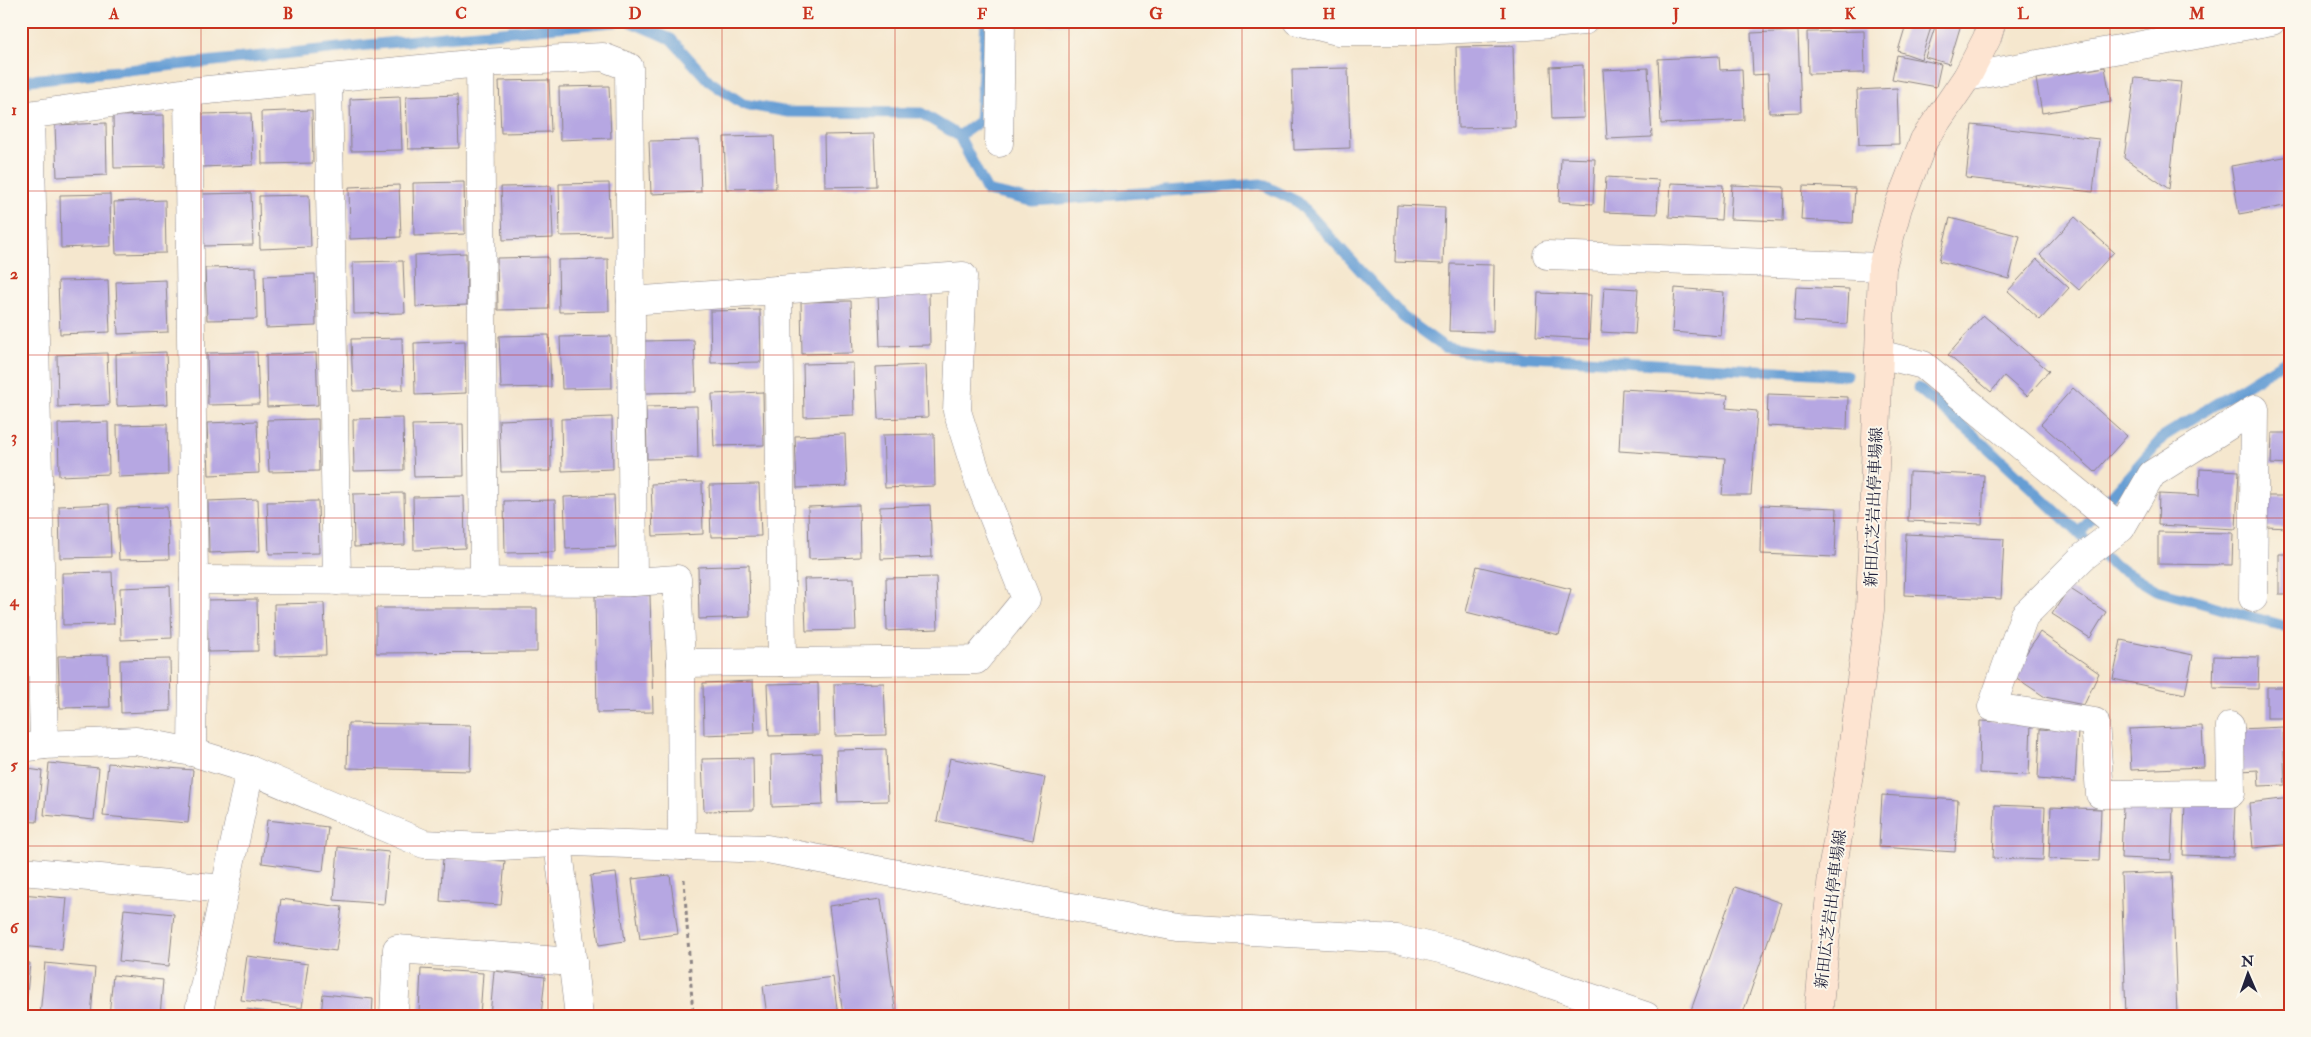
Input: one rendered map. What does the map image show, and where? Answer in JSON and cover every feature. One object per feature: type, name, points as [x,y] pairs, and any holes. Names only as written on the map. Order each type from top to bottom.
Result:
[{"type":"main road","name":"新田広芝岩出停車場線","points":[[1818,1016],[1833,865],[1849,774],[1870,610],[1882,267],[1898,207],[1924,140],[1967,77],[1987,38],[1992,21]]},
{"type":"street","points":[[999,143],[1001,21]]},
{"type":"street","points":[[1302,22],[1337,31],[1416,26],[1584,21]]},
{"type":"street","points":[[1967,77],[2272,21]]},
{"type":"street","points":[[633,582],[629,68],[603,57],[480,63],[188,92],[25,115],[33,746],[136,741],[192,752],[250,770],[424,844],[484,847],[558,843],[768,850],[1177,928],[1397,939],[1457,954],[1646,1016]]},
{"type":"street","points":[[480,63],[484,582]]},
{"type":"street","points":[[328,79],[337,581]]},
{"type":"street","points":[[188,92],[194,580],[192,752]]},
{"type":"street","points":[[1547,255],[1882,267]]},
{"type":"street","points":[[631,301],[963,276],[957,411],[979,481],[1026,599],[976,660],[681,663]]},
{"type":"street","points":[[778,290],[782,662]]},
{"type":"street","points":[[1879,354],[1923,364],[2121,528]]},
{"type":"street","points":[[2230,726],[2231,793],[2100,794],[2095,722],[1992,708],[2024,616],[2083,557],[2121,528],[2152,474],[2255,410],[2253,598]]},
{"type":"street","points":[[194,580],[633,582],[677,579],[681,663],[682,846]]},
{"type":"street","points":[[198,1016],[250,770]]},
{"type":"street","points":[[558,843],[579,1016]]},
{"type":"street","points":[[21,871],[224,889]]},
{"type":"street","points":[[394,1016],[397,949],[573,962]]},
{"type":"path","points":[[682,846],[693,1016]]},
{"type":"building","points":[[1034,21],[1075,21],[1074,24],[1034,23]]},
{"type":"building","points":[[1907,21],[1933,21],[1921,59],[1898,51]]},
{"type":"building","points":[[1937,21],[1962,21],[1949,64],[1925,57]]},
{"type":"building","points":[[1798,31],[1801,112],[1769,113],[1768,74],[1753,75],[1751,33]]},
{"type":"building","points":[[1864,31],[1865,73],[1808,74],[1807,32]]},
{"type":"building","points":[[1513,46],[1515,127],[1458,128],[1456,47]]},
{"type":"building","points":[[1897,55],[1941,64],[1936,87],[1892,79]]},
{"type":"building","points":[[1719,56],[1720,70],[1742,69],[1744,120],[1661,124],[1658,59]]},
{"type":"building","points":[[1583,65],[1584,118],[1552,119],[1550,67]]},
{"type":"building","points":[[2105,67],[2111,102],[2042,113],[2036,79]]},
{"type":"building","points":[[1348,68],[1350,148],[1294,150],[1292,69]]},
{"type":"building","points":[[1648,68],[1652,137],[1607,139],[1603,70]]},
{"type":"building","points":[[2135,78],[2181,82],[2169,189],[2124,158]]},
{"type":"building","points":[[549,80],[551,132],[501,133],[499,81]]},
{"type":"building","points":[[609,86],[611,138],[560,140],[559,87]]},
{"type":"building","points":[[1897,88],[1899,144],[1859,145],[1857,90]]},
{"type":"building","points":[[457,95],[459,148],[408,149],[406,97]]},
{"type":"building","points":[[400,97],[402,150],[351,151],[350,99]]},
{"type":"building","points":[[312,110],[313,163],[262,164],[261,112]]},
{"type":"building","points":[[251,113],[253,165],[202,167],[201,114]]},
{"type":"building","points":[[164,115],[165,167],[114,168],[113,116]]},
{"type":"building","points":[[106,123],[107,175],[57,177],[55,125]]},
{"type":"building","points":[[1972,125],[2099,139],[2093,192],[1966,178]]},
{"type":"building","points":[[874,134],[876,186],[825,187],[824,135]]},
{"type":"building","points":[[774,136],[776,188],[726,189],[724,137]]},
{"type":"building","points":[[699,140],[701,192],[651,194],[649,141]]},
{"type":"building","points":[[2290,156],[2290,205],[2239,214],[2231,166]]},
{"type":"building","points":[[1561,158],[1595,159],[1593,204],[1559,202]]},
{"type":"building","points":[[1606,177],[1659,180],[1657,214],[1604,212]]},
{"type":"building","points":[[464,182],[465,234],[414,236],[413,183]]},
{"type":"building","points":[[609,183],[611,235],[560,236],[559,184]]},
{"type":"building","points":[[1671,183],[1723,185],[1721,220],[1669,217]]},
{"type":"building","points":[[399,185],[401,237],[350,239],[349,187]]},
{"type":"building","points":[[1732,185],[1784,187],[1783,221],[1730,219]]},
{"type":"building","points":[[551,186],[553,238],[503,240],[501,187]]},
{"type":"building","points":[[1803,186],[1855,188],[1853,223],[1801,220]]},
{"type":"building","points":[[251,193],[253,245],[202,246],[201,194]]},
{"type":"building","points":[[110,194],[111,246],[61,248],[60,195]]},
{"type":"building","points":[[309,195],[311,247],[260,249],[259,196]]},
{"type":"building","points":[[165,200],[166,253],[116,254],[114,202]]},
{"type":"building","points":[[1397,205],[1445,207],[1443,264],[1395,262]]},
{"type":"building","points":[[2075,217],[2114,252],[2079,290],[2040,255]]},
{"type":"building","points":[[1950,218],[2020,236],[2009,279],[1939,261]]},
{"type":"building","points":[[466,253],[467,305],[416,307],[415,255]]},
{"type":"building","points":[[548,257],[549,309],[498,310],[497,258]]},
{"type":"building","points":[[608,259],[609,311],[559,312],[558,260]]},
{"type":"building","points":[[2037,259],[2069,288],[2040,320],[2008,291]]},
{"type":"building","points":[[403,261],[405,313],[354,314],[353,262]]},
{"type":"building","points":[[1451,264],[1494,265],[1493,332],[1449,331]]},
{"type":"building","points":[[256,267],[257,319],[207,320],[205,268]]},
{"type":"building","points":[[315,274],[316,326],[266,328],[264,276]]},
{"type":"building","points":[[108,280],[110,332],[60,334],[58,281]]},
{"type":"building","points":[[166,280],[168,332],[118,334],[116,282]]},
{"type":"building","points":[[1604,287],[1638,289],[1635,334],[1601,332]]},
{"type":"building","points":[[1796,287],[1849,289],[1847,324],[1794,321]]},
{"type":"building","points":[[1675,288],[1724,292],[1721,336],[1672,332]]},
{"type":"building","points":[[929,292],[930,345],[880,346],[878,294]]},
{"type":"building","points":[[1538,293],[1591,295],[1589,339],[1536,336]]},
{"type":"building","points":[[851,301],[853,353],[802,354],[801,302]]},
{"type":"building","points":[[760,310],[761,362],[711,363],[710,311]]},
{"type":"building","points":[[1983,315],[2049,371],[2027,396],[2004,376],[1991,392],[1948,355]]},
{"type":"building","points":[[549,335],[551,387],[501,388],[499,336]]},
{"type":"building","points":[[611,336],[612,388],[562,389],[560,337]]},
{"type":"building","points":[[402,338],[403,390],[353,391],[351,339]]},
{"type":"building","points":[[694,340],[696,392],[646,393],[644,341]]},
{"type":"building","points":[[465,341],[466,393],[415,395],[414,343]]},
{"type":"building","points":[[166,352],[168,404],[117,406],[116,354]]},
{"type":"building","points":[[257,352],[259,404],[208,405],[207,353]]},
{"type":"building","points":[[107,353],[109,405],[58,407],[57,355]]},
{"type":"building","points":[[316,353],[318,405],[267,407],[266,355]]},
{"type":"building","points":[[853,363],[854,415],[804,417],[803,364]]},
{"type":"building","points":[[926,365],[928,417],[878,419],[876,367]]},
{"type":"building","points":[[2073,388],[2127,436],[2095,472],[2041,424]]},
{"type":"building","points":[[1622,389],[1728,395],[1726,408],[1757,411],[1751,495],[1722,495],[1725,458],[1619,451]]},
{"type":"building","points":[[763,392],[764,445],[714,446],[712,394]]},
{"type":"building","points":[[1768,394],[1848,397],[1847,430],[1767,426]]},
{"type":"building","points":[[697,406],[698,458],[647,459],[646,407]]},
{"type":"building","points":[[612,417],[613,469],[562,471],[561,419]]},
{"type":"building","points":[[403,418],[404,470],[354,471],[353,419]]},
{"type":"building","points":[[550,418],[551,471],[501,472],[499,420]]},
{"type":"building","points":[[318,419],[319,471],[269,472],[267,420]]},
{"type":"building","points":[[257,421],[259,473],[209,475],[207,423]]},
{"type":"building","points":[[108,422],[109,474],[59,476],[58,424]]},
{"type":"building","points":[[167,424],[168,475],[118,477],[117,425]]},
{"type":"building","points":[[463,424],[464,476],[414,477],[412,425]]},
{"type":"building","points":[[2272,433],[2290,433],[2290,465],[2271,464]]},
{"type":"building","points":[[845,434],[847,486],[797,488],[795,436]]},
{"type":"building","points":[[934,434],[935,486],[885,488],[883,435]]},
{"type":"building","points":[[21,458],[23,458],[24,482],[21,482]]},
{"type":"building","points":[[2200,469],[2239,471],[2236,529],[2158,525],[2159,494],[2199,496]]},
{"type":"building","points":[[1909,472],[1984,475],[1982,524],[1908,521]]},
{"type":"building","points":[[702,482],[703,534],[653,536],[651,484]]},
{"type":"building","points":[[759,484],[761,536],[711,537],[709,485]]},
{"type":"building","points":[[404,493],[405,545],[354,547],[353,494]]},
{"type":"building","points":[[614,495],[616,547],[566,549],[564,497]]},
{"type":"building","points":[[464,496],[465,548],[414,550],[413,497]]},
{"type":"building","points":[[2267,496],[2290,496],[2290,528],[2266,527]]},
{"type":"building","points":[[258,499],[260,551],[209,553],[208,501]]},
{"type":"building","points":[[555,500],[556,552],[505,553],[504,501]]},
{"type":"building","points":[[318,501],[319,553],[269,554],[267,502]]},
{"type":"building","points":[[109,504],[111,557],[60,558],[59,506]]},
{"type":"building","points":[[859,505],[860,557],[809,559],[808,507]]},
{"type":"building","points":[[930,505],[932,557],[881,559],[880,507]]},
{"type":"building","points":[[1762,505],[1837,508],[1835,557],[1761,554]]},
{"type":"building","points":[[167,507],[169,559],[119,560],[117,508]]},
{"type":"building","points":[[2158,532],[2233,533],[2232,565],[2158,564]]},
{"type":"building","points":[[1906,534],[2004,539],[2001,599],[1904,595]]},
{"type":"building","points":[[2279,554],[2290,554],[2290,594],[2279,594]]},
{"type":"building","points":[[749,565],[750,617],[699,619],[698,567]]},
{"type":"building","points":[[1477,566],[1571,589],[1559,635],[1466,612]]},
{"type":"building","points":[[112,572],[114,624],[63,625],[62,573]]},
{"type":"building","points":[[936,577],[938,629],[887,631],[886,578]]},
{"type":"building","points":[[854,578],[856,630],[806,631],[804,579]]},
{"type":"building","points":[[21,580],[25,580],[26,632],[21,632]]},
{"type":"building","points":[[170,586],[172,638],[121,640],[120,588]]},
{"type":"building","points":[[2069,588],[2106,612],[2090,638],[2052,614]]},
{"type":"building","points":[[650,595],[653,712],[597,713],[595,596]]},
{"type":"building","points":[[257,599],[258,651],[208,652],[207,600]]},
{"type":"building","points":[[324,603],[326,655],[275,656],[274,604]]},
{"type":"building","points":[[376,608],[537,608],[537,652],[376,653]]},
{"type":"building","points":[[2040,632],[2099,673],[2084,705],[2045,697],[2012,675]]},
{"type":"building","points":[[2121,640],[2193,655],[2185,694],[2113,679]]},
{"type":"building","points":[[108,655],[110,707],[60,708],[58,656]]},
{"type":"building","points":[[2214,656],[2259,657],[2258,689],[2213,688]]},
{"type":"building","points":[[170,659],[171,711],[121,713],[120,660]]},
{"type":"building","points":[[753,681],[755,733],[704,735],[703,683]]},
{"type":"building","points":[[818,683],[819,735],[769,736],[767,684]]},
{"type":"building","points":[[884,683],[886,735],[835,736],[834,684]]},
{"type":"building","points":[[2267,687],[2290,687],[2290,718],[2267,718]]},
{"type":"building","points":[[1980,721],[2031,723],[2029,775],[1979,773]]},
{"type":"building","points":[[348,723],[471,725],[470,771],[347,768]]},
{"type":"building","points":[[2202,726],[2204,767],[2131,770],[2129,729]]},
{"type":"building","points":[[2283,727],[2285,785],[2259,786],[2258,770],[2240,771],[2239,729]]},
{"type":"building","points":[[2040,729],[2078,731],[2075,782],[2038,779]]},
{"type":"building","points":[[886,749],[888,801],[838,802],[836,750]]},
{"type":"building","points":[[821,753],[823,805],[772,807],[771,755]]},
{"type":"building","points":[[753,758],[754,810],[704,811],[702,759]]},
{"type":"building","points":[[950,758],[1045,778],[1033,840],[937,821]]},
{"type":"building","points":[[49,763],[99,768],[94,820],[44,815]]},
{"type":"building","points":[[108,763],[193,770],[188,823],[103,816]]},
{"type":"building","points":[[21,768],[42,771],[37,822],[21,821]]},
{"type":"building","points":[[1882,795],[1958,800],[1955,852],[1879,847]]},
{"type":"building","points":[[2290,798],[2290,844],[2253,848],[2249,803]]},
{"type":"building","points":[[2185,803],[2235,805],[2233,857],[2183,855]]},
{"type":"building","points":[[1995,805],[2045,807],[2043,860],[1993,858]]},
{"type":"building","points":[[2123,806],[2173,808],[2171,860],[2121,858]]},
{"type":"building","points":[[2051,807],[2101,809],[2099,861],[2049,859]]},
{"type":"building","points":[[267,820],[328,827],[323,871],[262,863]]},
{"type":"building","points":[[338,847],[389,852],[384,904],[334,900]]},
{"type":"building","points":[[443,858],[505,861],[501,905],[440,901]]},
{"type":"building","points":[[2172,872],[2177,1016],[2126,1016],[2121,874]]},
{"type":"building","points":[[616,873],[625,941],[599,945],[590,876]]},
{"type":"building","points":[[670,875],[678,934],[640,939],[632,879]]},
{"type":"building","points":[[1735,887],[1781,903],[1742,1016],[1700,1016],[1690,1013]]},
{"type":"building","points":[[21,894],[67,898],[62,950],[21,946]]},
{"type":"building","points":[[281,899],[342,907],[336,951],[275,943]]},
{"type":"building","points":[[881,899],[896,1016],[843,1016],[829,906]]},
{"type":"building","points":[[124,909],[174,914],[169,966],[119,961]]},
{"type":"building","points":[[247,956],[308,964],[302,1008],[241,1000]]},
{"type":"building","points":[[21,962],[30,963],[25,1014],[21,1014]]},
{"type":"building","points":[[45,963],[95,968],[91,1016],[40,1015]]},
{"type":"building","points":[[421,969],[483,973],[480,1016],[419,1013]]},
{"type":"building","points":[[494,971],[545,977],[541,1016],[490,1016]]},
{"type":"building","points":[[113,975],[163,980],[160,1016],[109,1016]]},
{"type":"building","points":[[833,977],[838,1016],[767,1016],[763,986]]},
{"type":"building","points":[[323,994],[373,999],[372,1016],[321,1016]]},
{"type":"building","points":[[246,1009],[289,1015],[289,1016],[245,1016]]},
{"type":"waterway","points":[[21,81],[445,37],[625,21]]},
{"type":"waterway","points":[[628,21],[671,39],[709,81],[743,104],[788,112],[921,113],[959,136],[987,191],[1032,201],[1261,184],[1298,202],[1403,317],[1444,347],[1480,354],[1846,375]]},
{"type":"waterway","points":[[959,136],[980,121],[986,21]]},
{"type":"waterway","points":[[2079,533],[2164,436],[2290,358]]},
{"type":"waterway","points":[[1918,388],[1985,445],[2111,563],[2156,590],[2290,628]]}]
